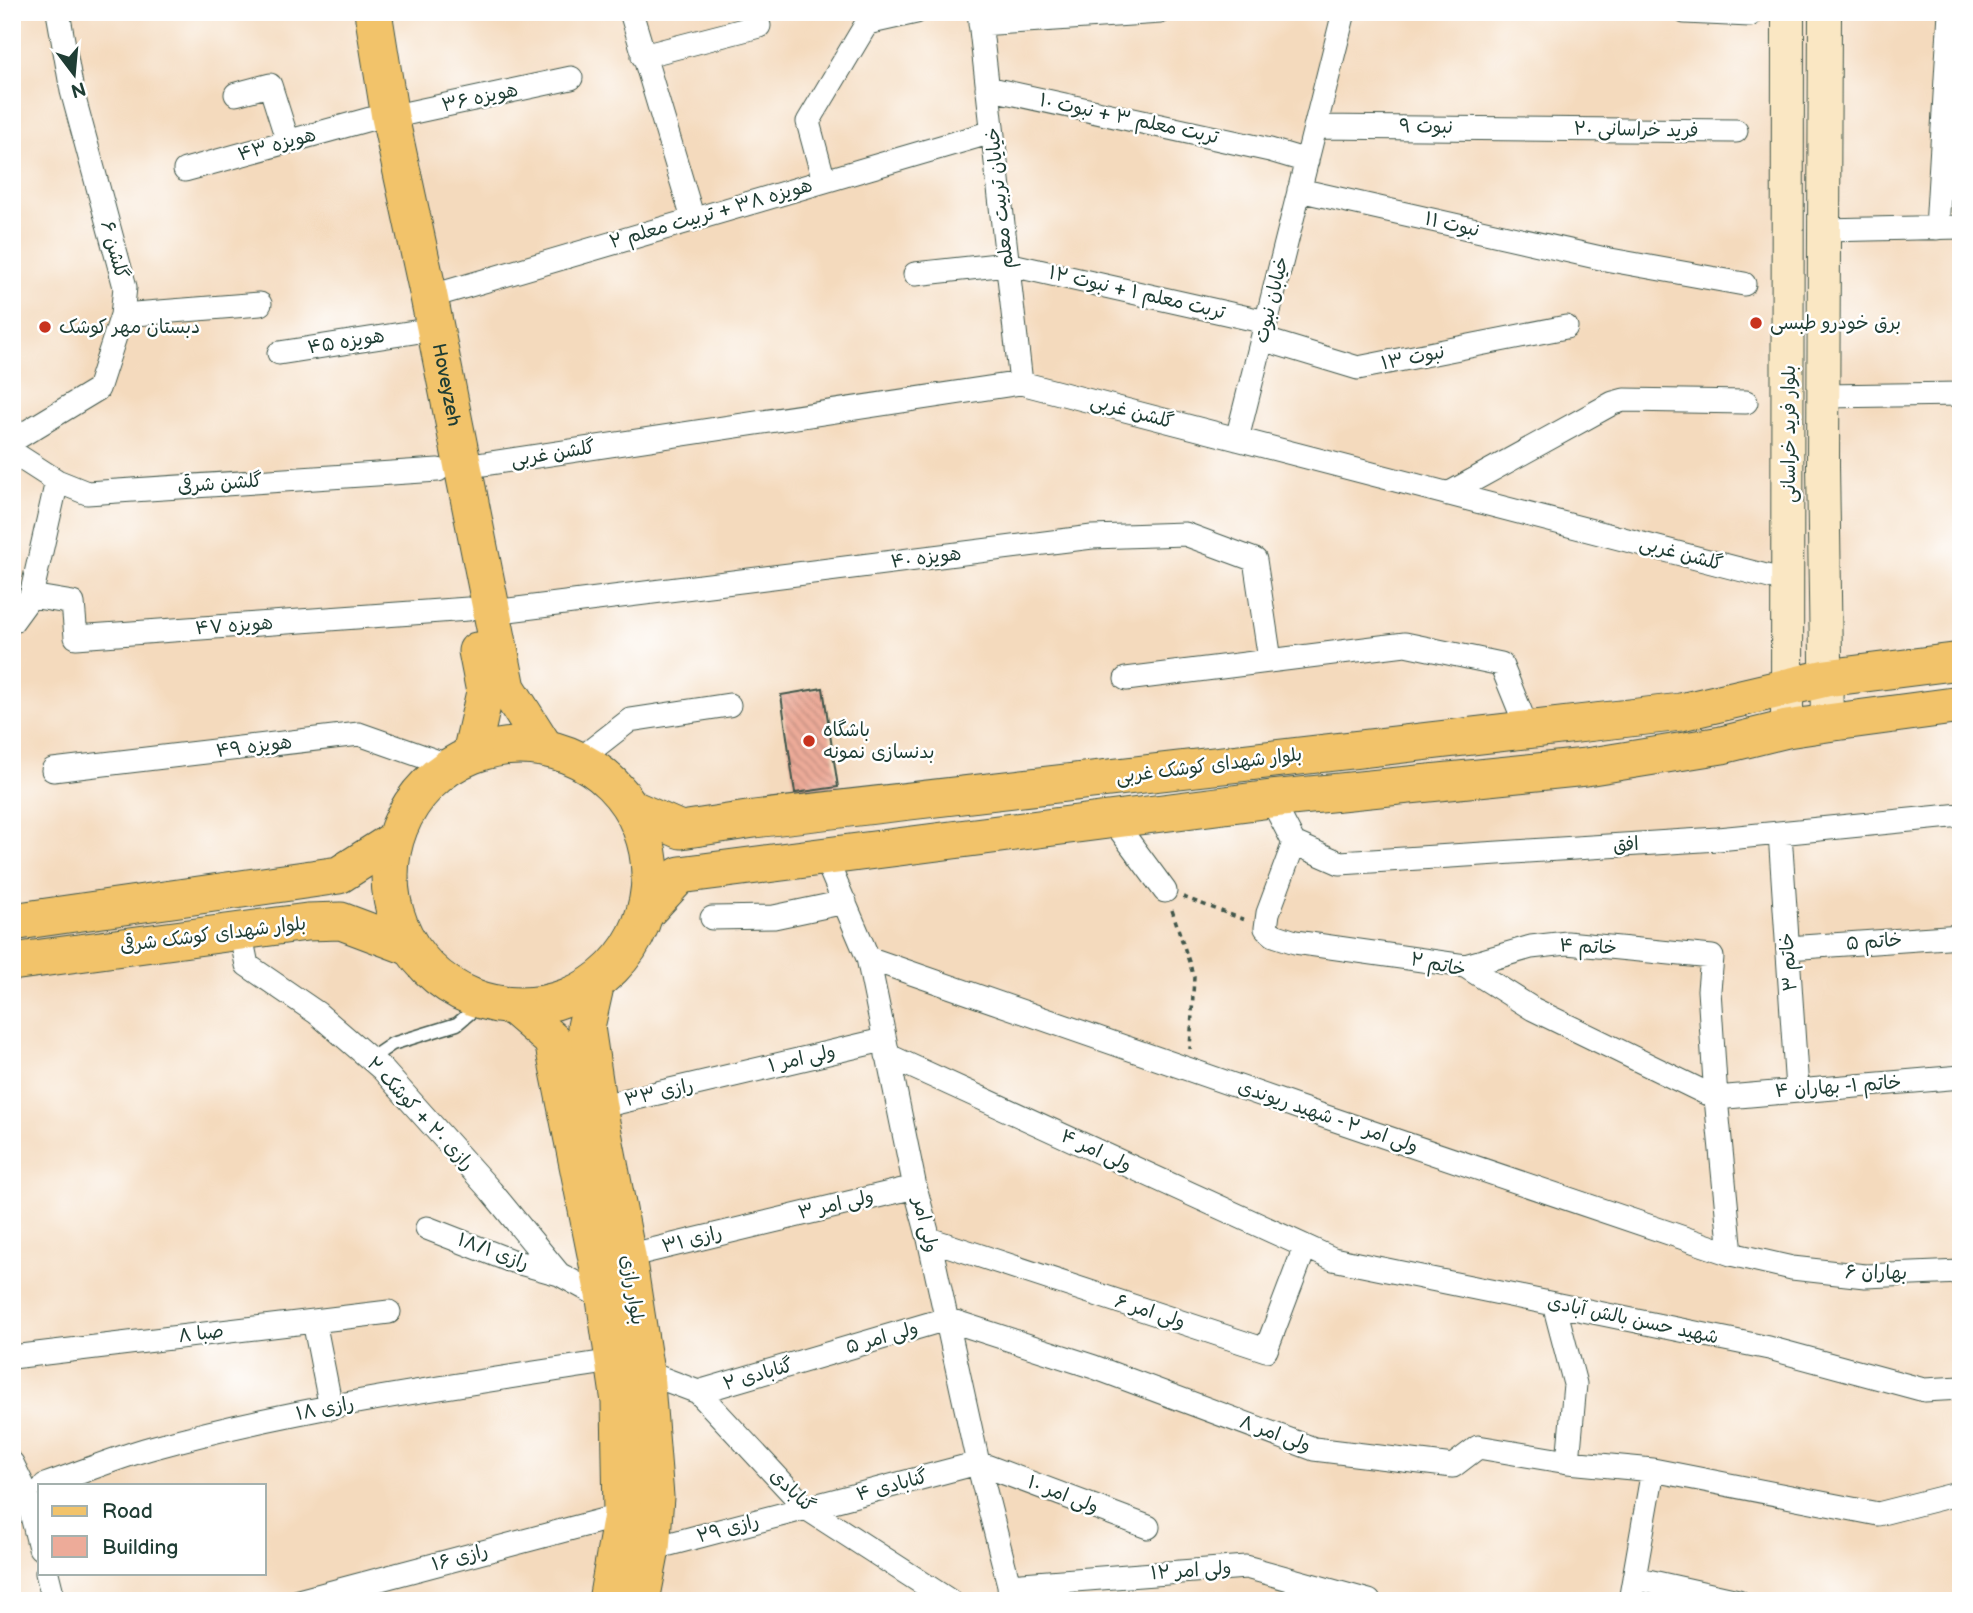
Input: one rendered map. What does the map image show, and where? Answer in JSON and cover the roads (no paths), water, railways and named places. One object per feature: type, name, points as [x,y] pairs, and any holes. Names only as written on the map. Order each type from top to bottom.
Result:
[{"type":"main road","name":"Hoveyzeh","points":[[348,12],[429,296],[451,469]]},
{"type":"main road","name":"Hoveyzeh","points":[[373,12],[380,118],[414,332],[451,469],[480,611],[507,688],[545,748]]},
{"type":"main road","name":"Hoveyzeh","points":[[460,760],[485,692],[480,611]]},
{"type":"main road","name":"بلوار شهدای کوشک غربی","points":[[633,809],[681,830],[754,819],[1681,712],[1826,678],[1961,661]]},
{"type":"main road","points":[[646,912],[680,875],[1271,799],[1586,767],[1700,749],[1787,729],[1961,705]]},
{"type":"main road","points":[[1578,723],[1586,767]]},
{"type":"main road","points":[[410,947],[396,916],[390,882],[394,840],[404,815],[424,788],[460,760],[515,746],[545,748],[580,760],[610,780],[633,809],[650,859],[646,912],[639,933],[627,951],[597,982],[565,999],[500,1006]]},
{"type":"main road","name":"بلوار شهدای کوشک شرقی","points":[[12,922],[339,875],[394,840]]},
{"type":"main road","points":[[339,875],[348,885],[353,897],[351,911],[341,921]]},
{"type":"main road","name":"بلوار شهدای کوشک شرقی","points":[[12,962],[307,922],[341,921],[410,947]]},
{"type":"main road","name":"بلوار رازی","points":[[410,947],[442,981],[500,1006],[554,1041],[605,1299],[629,1366],[655,1497],[651,1549],[641,1601]]},
{"type":"main road","name":"بلوار رازی","points":[[597,982],[586,1027],[598,1107],[628,1256],[629,1366],[620,1402],[622,1515],[607,1601]]},
{"type":"street","name":"گلشن ۶","points":[[12,442],[98,389],[122,315],[125,287],[72,91],[58,12]]},
{"type":"street","points":[[631,12],[693,219]]},
{"type":"street","points":[[824,181],[808,122],[867,23],[916,12]]},
{"type":"street","points":[[979,18],[1160,12]]},
{"type":"street","name":"خیابان نبوت","points":[[1237,439],[1344,12]]},
{"type":"street","points":[[1685,12],[1750,15]]},
{"type":"street","name":"بلوار فرید خراسانی","points":[[1787,729],[1788,12]]},
{"type":"street","name":"بلوار فرید خراسانی","points":[[1825,12],[1824,465],[1827,723]]},
{"type":"street","points":[[1937,228],[1952,139],[1950,12]]},
{"type":"street","name":"خیایان تربیت معلم","points":[[979,18],[1021,383]]},
{"type":"street","points":[[642,56],[759,26]]},
{"type":"street","name":"هویزه ۳۶","points":[[380,118],[571,78]]},
{"type":"street","points":[[236,94],[270,85],[288,142]]},
{"type":"street","name":"تربت معلم ۳ + نبوت ۱۰","points":[[987,88],[1270,150],[1307,161]]},
{"type":"street","name":"هویزه ۴۳","points":[[185,170],[380,118]]},
{"type":"street","name":"نبوت ۹","points":[[1315,127],[1537,128]]},
{"type":"street","name":"فرید خراسانی ۲۰","points":[[1537,128],[1736,131]]},
{"type":"street","name":"هویزه ۳۸ + تربیت معلم ۲","points":[[429,296],[992,132]]},
{"type":"street","name":"نبوت ۱۱","points":[[1299,190],[1605,259],[1744,284]]},
{"type":"street","points":[[1824,230],[1961,227]]},
{"type":"street","name":"تربت معلم ۱ + نبوت ۱۲","points":[[915,274],[1007,264],[1264,330]]},
{"type":"street","points":[[122,315],[260,304]]},
{"type":"street","name":"نبوت ۱۳","points":[[1264,330],[1358,368],[1566,327]]},
{"type":"street","name":"هویزه ۴۵","points":[[279,353],[414,332]]},
{"type":"street","name":"گلشن غربی","points":[[451,469],[1021,383],[1789,582]]},
{"type":"street","points":[[1824,396],[1961,394]]},
{"type":"street","points":[[1448,494],[1613,403],[1624,400],[1746,402]]},
{"type":"street","name":"گلشن شرقی","points":[[12,453],[57,481],[87,493],[451,469]]},
{"type":"street","points":[[1789,463],[1824,465]]},
{"type":"street","points":[[12,622],[31,596],[57,481]]},
{"type":"street","name":"هویزه ۴۰","points":[[480,611],[1092,537],[1185,534],[1255,560],[1270,660]]},
{"type":"street","name":"هویزه ۴۷","points":[[31,596],[73,603],[76,637],[480,611]]},
{"type":"street","points":[[1126,679],[1405,644],[1501,664],[1527,728]]},
{"type":"street","points":[[580,760],[630,720],[729,705]]},
{"type":"street","name":"هویزه ۴۹","points":[[52,770],[359,734],[460,760]]},
{"type":"street","points":[[1271,799],[1294,843]]},
{"type":"street","name":"افق","points":[[1294,843],[1340,863],[1780,833],[1961,815]]},
{"type":"street","points":[[1112,819],[1166,891]]},
{"type":"street","name":"خاتم ۳","points":[[1780,833],[1797,1090]]},
{"type":"street","name":"خاتم ۲","points":[[1294,843],[1268,912],[1266,928],[1274,935],[1295,942],[1465,966],[1533,1009],[1716,1098]]},
{"type":"street","name":"ولی امر","points":[[824,855],[868,958],[915,1186],[1009,1593]]},
{"type":"street","points":[[712,918],[774,917],[845,902]]},
{"type":"street","name":"رازی ۲۰ + کوشک ۲","points":[[240,931],[247,965],[317,1013],[382,1069],[491,1191],[559,1274],[605,1299]]},
{"type":"street","name":"خاتم ۵","points":[[1788,948],[1961,936]]},
{"type":"street","name":"خاتم ۴","points":[[1465,966],[1531,947],[1567,943],[1712,957],[1709,990],[1716,1098]]},
{"type":"street","name":"ولی امر ۲ - شهید ریوندی","points":[[868,958],[1731,1254],[1792,1268]]},
{"type":"street","name":"ولی امر ۱","points":[[721,1078],[885,1047]]},
{"type":"street","name":"ولی امر ۴","points":[[885,1047],[1305,1247]]},
{"type":"street","name":"خاتم ۱- بهاران ۴","points":[[1716,1098],[1961,1077]]},
{"type":"street","name":"رازی ۳۳","points":[[598,1107],[721,1078]]},
{"type":"street","points":[[1716,1098],[1731,1254]]},
{"type":"street","name":"ولی امر ۳","points":[[757,1224],[915,1186]]},
{"type":"street","name":"رازی ۳۱","points":[[628,1256],[757,1224]]},
{"type":"street","name":"رازی ۱۸/۱","points":[[427,1228],[509,1261],[559,1274]]},
{"type":"street","name":"ولی امر ۶","points":[[929,1239],[1266,1350],[1305,1247]]},
{"type":"street","name":"شهید حسن بالش آبادی","points":[[1305,1247],[1333,1259],[1769,1348],[1924,1390],[1961,1388]]},
{"type":"street","name":"بهاران ۶","points":[[1792,1268],[1865,1276],[1961,1272]]},
{"type":"street","points":[[1554,1304],[1575,1384],[1567,1462]]},
{"type":"street","name":"صبا ۸","points":[[12,1357],[389,1312]]},
{"type":"street","name":"ولی امر ۵","points":[[818,1357],[946,1319]]},
{"type":"street","name":"ولی امر ۸","points":[[946,1319],[1094,1367],[1314,1449],[1452,1466],[1478,1447],[1567,1462],[1653,1470],[1878,1514],[1961,1493]]},
{"type":"street","points":[[314,1321],[331,1408]]},
{"type":"street","name":"گنابادی ۲","points":[[698,1392],[818,1357]]},
{"type":"street","name":"گنابادی","points":[[629,1366],[698,1392],[806,1508],[950,1601]]},
{"type":"street","name":"رازی ۱۸","points":[[46,1484],[147,1449],[207,1433],[395,1395],[629,1366]]},
{"type":"street","points":[[12,1463],[31,1489],[38,1535]]},
{"type":"street","name":"گنابادی ۴","points":[[806,1508],[978,1463]]},
{"type":"street","name":"ولی امر ۱۰","points":[[978,1463],[1148,1527]]},
{"type":"street","points":[[1653,1470],[1632,1589],[1738,1601]]},
{"type":"street","name":"رازی ۲۹","points":[[651,1549],[806,1508]]},
{"type":"street","name":"رازی ۱۶","points":[[298,1601],[622,1515]]},
{"type":"street","name":"ولی امر ۱۲","points":[[1009,1593],[1247,1567],[1369,1601]]},
{"type":"street","points":[[47,1574],[54,1601]]},
{"type":"lane","points":[[370,1059],[392,1044],[457,1024],[500,1006]]},
{"type":"place","name":"برق خودرو طبسی","points":[[1756,323]]},
{"type":"place","name":"دبستان مهر کوشک","points":[[45,327]]},
{"type":"place","name":"باشگاه بدنسازی نمونه","points":[[809,741]]}]
